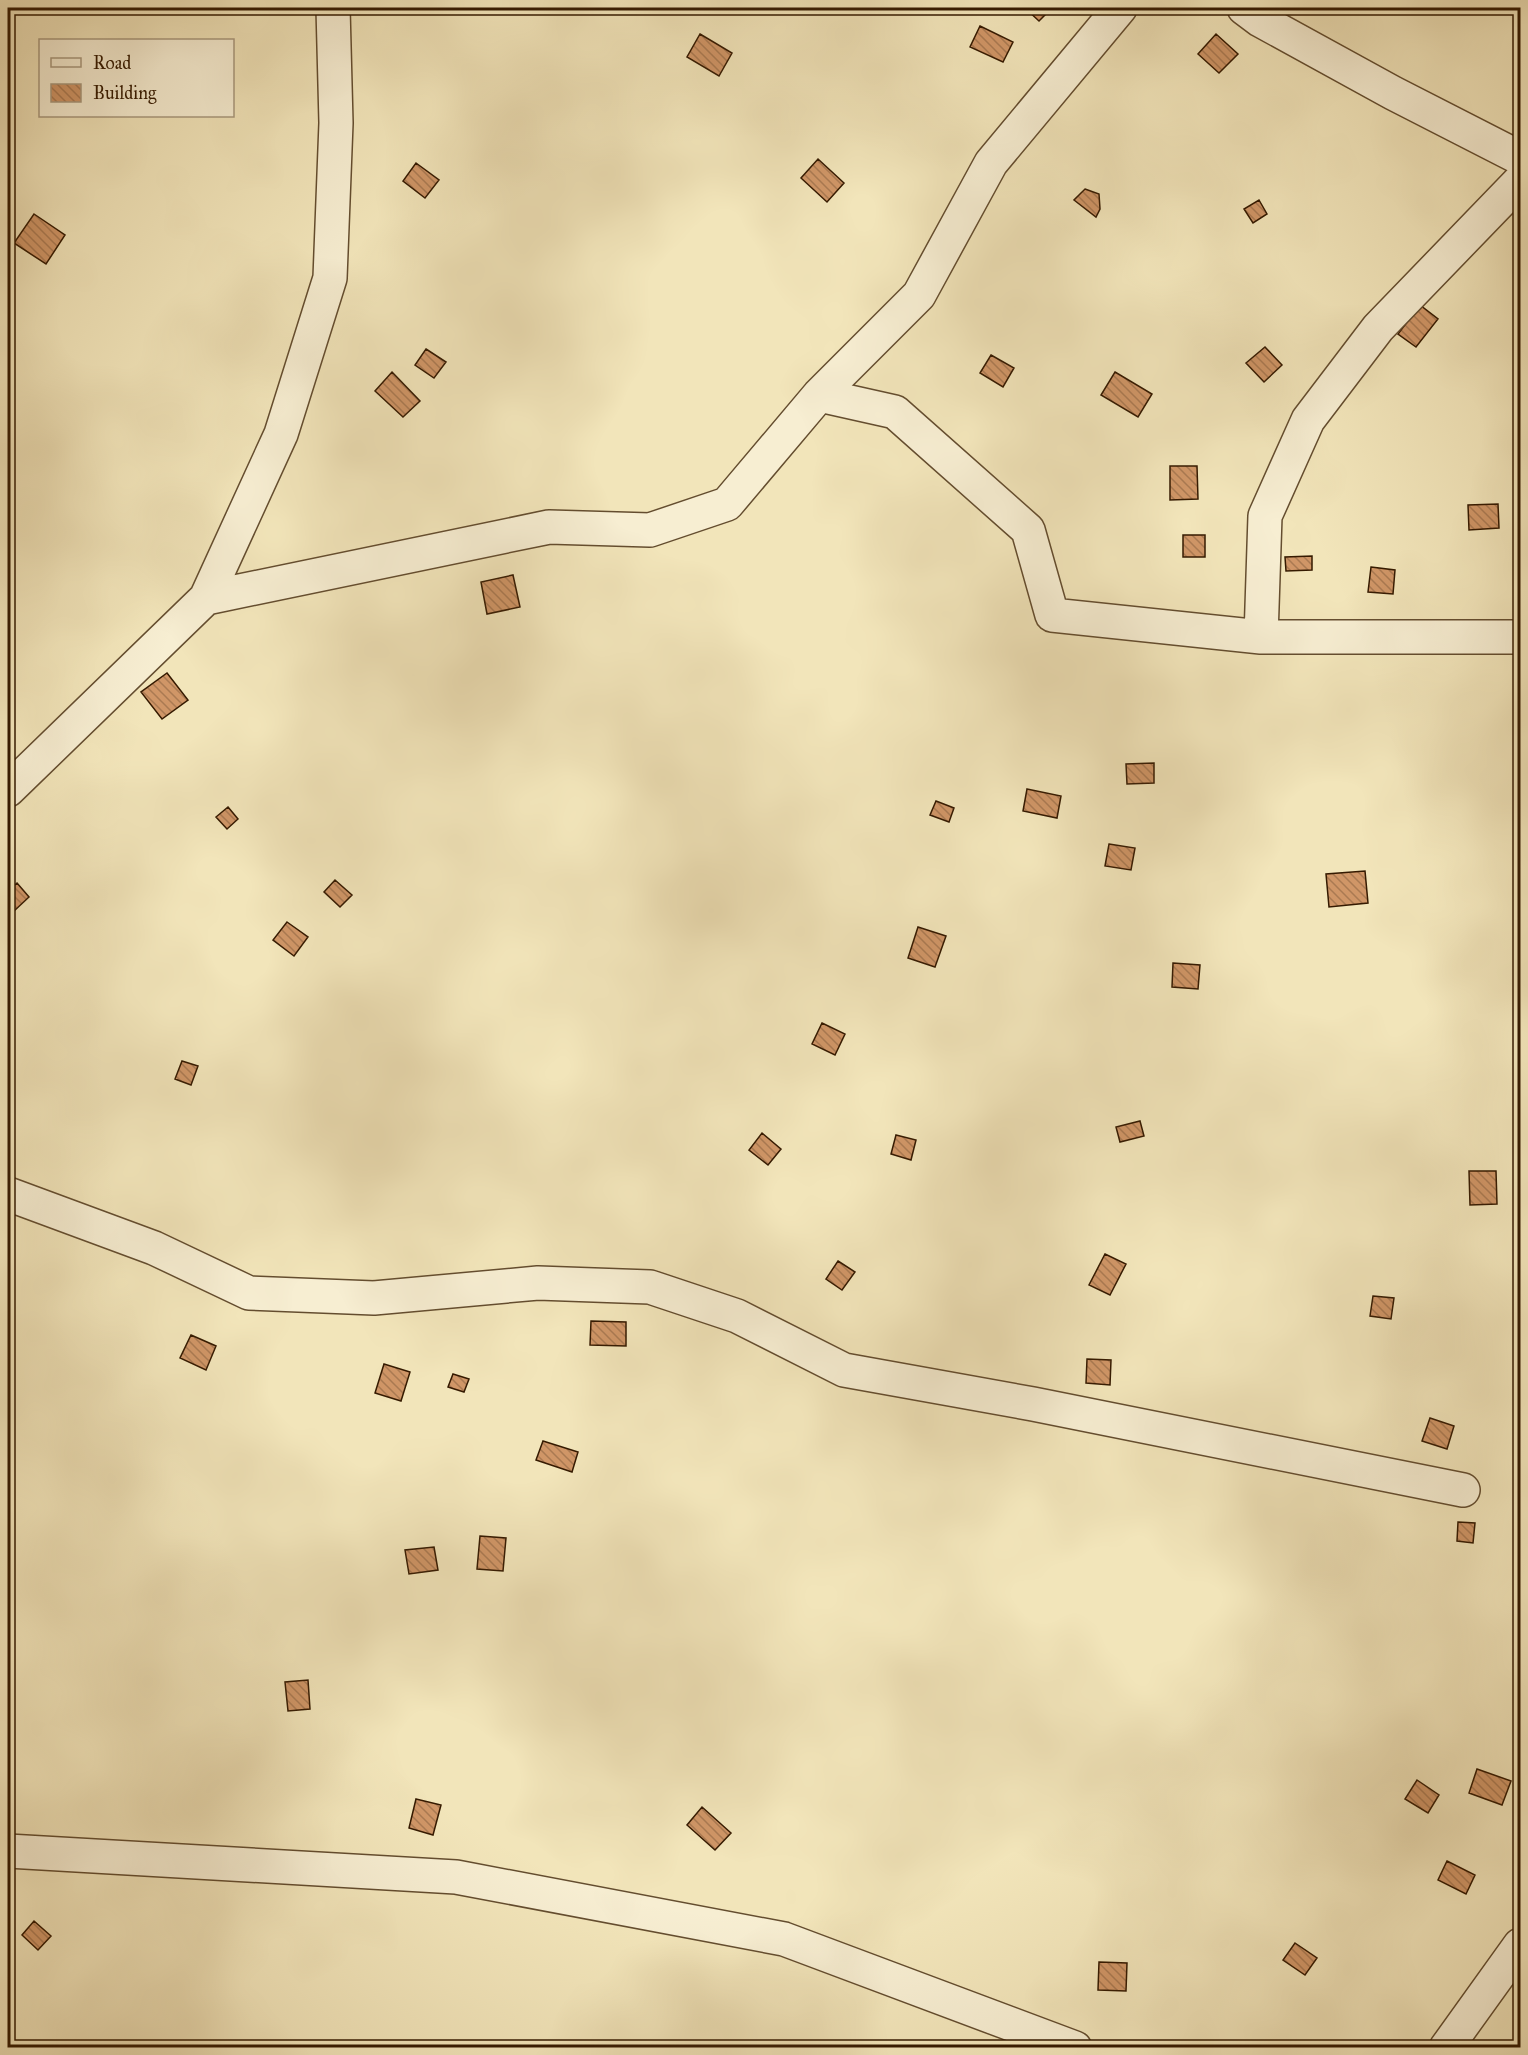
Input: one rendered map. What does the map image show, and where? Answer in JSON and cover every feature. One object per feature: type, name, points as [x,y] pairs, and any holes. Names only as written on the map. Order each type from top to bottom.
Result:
[{"type":"street","points":[[8,790],[206,598],[281,434],[330,278],[336,123],[333,8]]},
{"type":"street","points":[[206,598],[549,527],[650,530],[727,504],[819,395],[919,295],[991,164],[1119,8]]},
{"type":"street","points":[[1244,8],[1260,20],[1393,93],[1521,158]]},
{"type":"street","points":[[1261,637],[1265,516],[1308,420],[1378,328],[1521,181]]},
{"type":"street","points":[[819,395],[895,412],[1028,530],[1052,615],[1261,637],[1521,637]]},
{"type":"street","points":[[8,1194],[154,1248],[249,1293],[374,1298],[538,1283],[650,1287],[737,1316],[844,1370],[1463,1490]]},
{"type":"street","points":[[8,1851],[456,1877],[784,1939],[1075,2048]]},
{"type":"street","points":[[1446,2048],[1521,1945]]},
{"type":"building","points":[[1025,8],[1052,8],[1039,21]]},
{"type":"building","points":[[1055,8],[1068,8],[1062,14]]},
{"type":"building","points":[[980,26],[1013,42],[1003,62],[970,47]]},
{"type":"building","points":[[700,34],[732,53],[719,76],[687,57]]},
{"type":"building","points":[[1216,34],[1238,54],[1219,73],[1198,54]]},
{"type":"building","points":[[818,159],[844,183],[827,202],[801,178]]},
{"type":"building","points":[[416,163],[439,180],[425,198],[403,181]]},
{"type":"building","points":[[1085,189],[1099,194],[1100,209],[1096,217],[1074,200]]},
{"type":"building","points":[[1259,200],[1267,214],[1253,223],[1244,209]]},
{"type":"building","points":[[34,214],[65,235],[46,264],[14,243]]},
{"type":"building","points":[[1420,305],[1438,319],[1416,347],[1398,334]]},
{"type":"building","points":[[1265,347],[1282,365],[1264,382],[1246,363]]},
{"type":"building","points":[[426,349],[446,362],[434,378],[415,365]]},
{"type":"building","points":[[991,355],[1014,368],[1003,387],[980,373]]},
{"type":"building","points":[[392,372],[420,401],[403,417],[375,391]]},
{"type":"building","points":[[1115,372],[1152,394],[1138,417],[1101,395]]},
{"type":"building","points":[[1170,466],[1197,466],[1198,499],[1170,500]]},
{"type":"building","points":[[1498,504],[1499,528],[1469,530],[1468,505]]},
{"type":"building","points":[[1183,535],[1205,535],[1205,557],[1183,557]]},
{"type":"building","points":[[1312,556],[1312,570],[1286,571],[1285,557]]},
{"type":"building","points":[[1371,567],[1395,570],[1393,594],[1368,592]]},
{"type":"building","points":[[513,575],[520,607],[487,614],[481,582]]},
{"type":"building","points":[[167,673],[188,700],[162,719],[141,692]]},
{"type":"building","points":[[1154,763],[1154,783],[1127,784],[1126,764]]},
{"type":"building","points":[[1027,789],[1061,796],[1057,818],[1023,811]]},
{"type":"building","points":[[936,801],[954,808],[949,822],[930,815]]},
{"type":"building","points":[[228,807],[238,819],[227,829],[216,817]]},
{"type":"building","points":[[1109,844],[1135,848],[1131,870],[1105,866]]},
{"type":"building","points":[[1365,871],[1368,903],[1329,907],[1326,874]]},
{"type":"building","points":[[335,880],[352,895],[340,907],[324,892]]},
{"type":"building","points":[[17,883],[29,897],[13,912],[8,906],[8,891]]},
{"type":"building","points":[[287,922],[308,937],[294,956],[273,940]]},
{"type":"building","points":[[918,927],[946,936],[935,967],[908,958]]},
{"type":"building","points":[[1173,963],[1200,965],[1198,989],[1172,987]]},
{"type":"building","points":[[822,1023],[845,1034],[835,1055],[812,1044]]},
{"type":"building","points":[[182,1061],[198,1066],[191,1085],[175,1079]]},
{"type":"building","points":[[1140,1121],[1144,1136],[1120,1142],[1116,1127]]},
{"type":"building","points":[[762,1133],[781,1149],[768,1165],[749,1150]]},
{"type":"building","points":[[896,1135],[916,1140],[911,1160],[891,1154]]},
{"type":"building","points":[[1469,1171],[1496,1171],[1497,1204],[1470,1205]]},
{"type":"building","points":[[1105,1254],[1126,1264],[1110,1295],[1089,1285]]},
{"type":"building","points":[[838,1261],[855,1272],[842,1290],[826,1279]]},
{"type":"building","points":[[1373,1296],[1394,1298],[1391,1319],[1370,1316]]},
{"type":"building","points":[[591,1321],[626,1322],[626,1346],[590,1345]]},
{"type":"building","points":[[191,1335],[216,1346],[206,1370],[180,1358]]},
{"type":"building","points":[[1087,1359],[1111,1360],[1110,1385],[1086,1383]]},
{"type":"building","points":[[384,1364],[410,1372],[401,1401],[375,1393]]},
{"type":"building","points":[[453,1374],[469,1379],[464,1392],[448,1387]]},
{"type":"building","points":[[1430,1418],[1454,1426],[1447,1449],[1422,1441]]},
{"type":"building","points":[[543,1441],[578,1452],[572,1472],[536,1460]]},
{"type":"building","points":[[1458,1522],[1475,1523],[1473,1543],[1457,1541]]},
{"type":"building","points":[[480,1536],[506,1538],[503,1571],[477,1569]]},
{"type":"building","points":[[434,1547],[438,1570],[409,1574],[405,1550]]},
{"type":"building","points":[[308,1680],[310,1709],[288,1711],[285,1682]]},
{"type":"building","points":[[1477,1769],[1511,1781],[1502,1805],[1469,1793]]},
{"type":"building","points":[[1417,1780],[1439,1795],[1428,1813],[1405,1799]]},
{"type":"building","points":[[416,1799],[441,1805],[433,1835],[409,1828]]},
{"type":"building","points":[[702,1807],[731,1833],[715,1850],[687,1825]]},
{"type":"building","points":[[1447,1861],[1475,1875],[1466,1894],[1438,1880]]},
{"type":"building","points":[[34,1921],[51,1936],[38,1950],[22,1935]]},
{"type":"building","points":[[1295,1943],[1317,1958],[1305,1975],[1283,1960]]},
{"type":"building","points":[[1099,1962],[1127,1963],[1126,1991],[1098,1990]]}]
